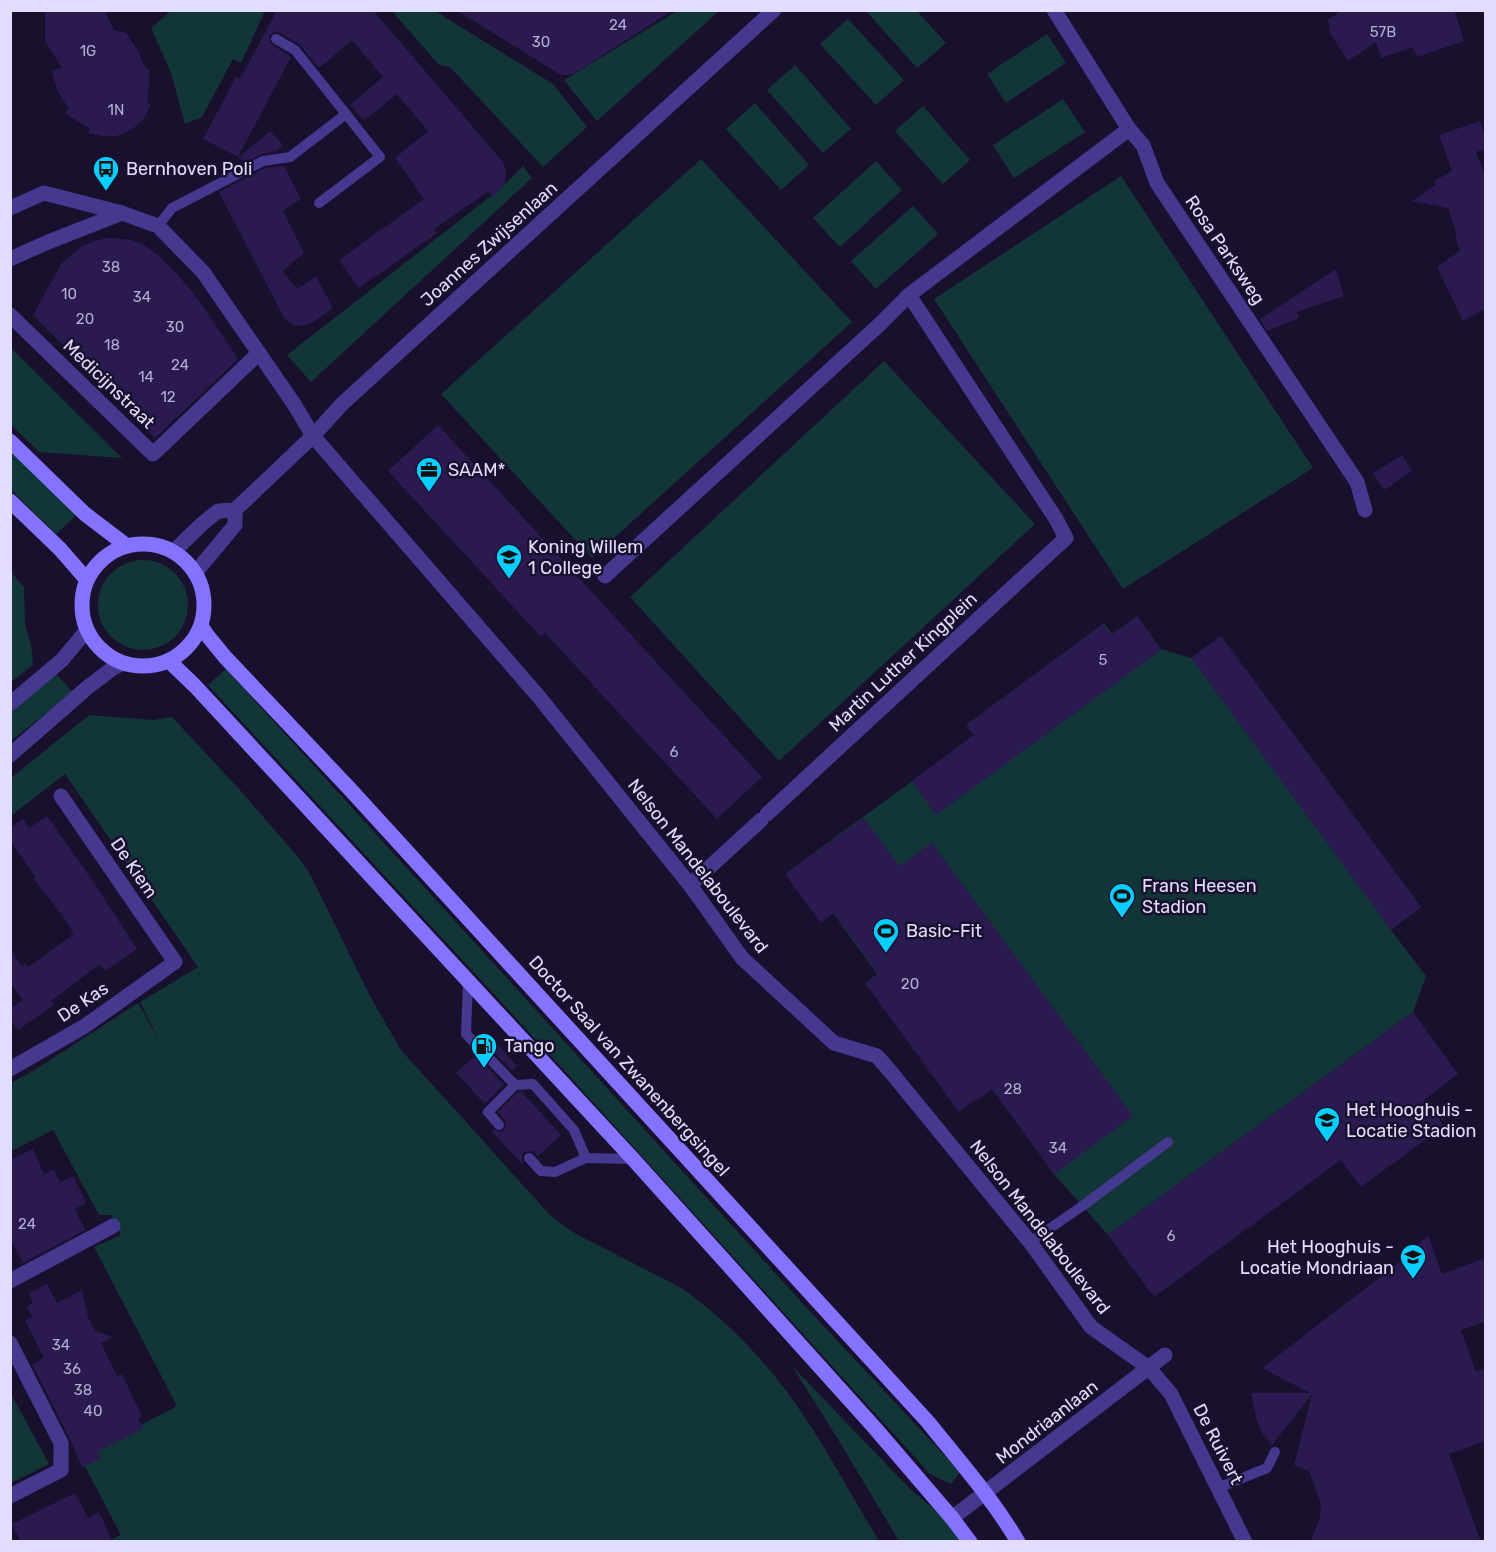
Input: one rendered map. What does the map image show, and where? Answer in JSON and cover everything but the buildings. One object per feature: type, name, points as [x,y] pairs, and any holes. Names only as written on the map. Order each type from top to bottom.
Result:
[{"type":"main road","points":[[10,441],[86,514],[127,546]]},
{"type":"main road","points":[[10,501],[60,549],[87,580]]},
{"type":"main road","points":[[150,544],[173,552],[182,558],[195,573],[201,585],[204,612],[201,626],[194,640],[183,652],[158,665],[134,666],[111,658],[93,641],[82,618],[81,605],[87,580],[103,559],[127,546],[150,544]]},
{"type":"main road","name":"Doctor Saal van Zwanenbergsingel","points":[[201,626],[225,657],[356,795],[928,1422],[1007,1523],[1018,1542]]},
{"type":"main road","points":[[169,661],[195,686],[633,1159],[874,1427],[970,1542]]},
{"type":"street","name":"Joannes Zwijsenlaan","points":[[173,552],[218,511],[235,510],[313,436],[342,404],[774,10]]},
{"type":"street","name":"Rosa Parksweg","points":[[1054,10],[1129,129],[1143,145],[1157,183],[1357,482],[1365,510]]},
{"type":"street","points":[[605,576],[909,295],[1129,129]]},
{"type":"street","points":[[10,207],[44,193],[123,213],[158,226],[203,272],[294,404],[313,436]]},
{"type":"street","points":[[10,259],[123,213]]},
{"type":"street","name":"Martin Luther Kingplein","points":[[690,885],[1066,538],[1056,519],[909,295]]},
{"type":"street","name":"Medicijnstraat","points":[[10,315],[153,454],[259,353]]},
{"type":"street","name":"Nelson Mandelaboulevard","points":[[313,436],[539,698],[690,885],[742,958],[834,1042],[877,1056],[1030,1242],[1092,1328],[1149,1368]]},
{"type":"street","name":"Joannes Zwijsenlaan","points":[[195,573],[235,525],[235,510]]},
{"type":"street","points":[[10,704],[62,660],[87,630]]},
{"type":"street","points":[[10,755],[88,687],[123,663]]},
{"type":"street","name":"De Kiem","points":[[61,796],[175,963]]},
{"type":"street","name":"De Kas","points":[[12,1066],[85,1026],[175,963]]},
{"type":"street","points":[[10,1281],[113,1226]]},
{"type":"street","points":[[10,1343],[62,1443],[62,1470],[10,1496]]},
{"type":"street","name":"Mondriaanlaan","points":[[952,1518],[1165,1355]]},
{"type":"street","name":"De Ruivert","points":[[1149,1368],[1171,1394],[1245,1542]]},
{"type":"lane","points":[[276,39],[295,50],[380,157],[320,202]]},
{"type":"lane","points":[[158,226],[172,208],[263,161],[290,157],[346,114]]},
{"type":"lane","points":[[468,982],[466,1034],[515,1085]]},
{"type":"lane","points":[[499,1125],[488,1112],[515,1085],[533,1084],[574,1130],[586,1158]]},
{"type":"lane","points":[[1030,1242],[1168,1142]]},
{"type":"lane","points":[[528,1158],[541,1171],[555,1172],[586,1158],[633,1159]]},
{"type":"lane","points":[[1218,1488],[1267,1468],[1275,1452]]},
{"type":"green space","points":[[171,11],[265,11],[241,63],[233,59],[202,117],[185,124],[171,73],[151,28]]},
{"type":"green space","points":[[392,11],[435,11],[553,84],[587,127],[543,167],[450,67],[439,65]]},
{"type":"green space","points":[[677,11],[719,11],[597,121],[564,80]]},
{"type":"green space","points":[[866,11],[917,11],[946,43],[917,68]]},
{"type":"green space","points":[[848,19],[904,80],[876,105],[820,44]]},
{"type":"green space","points":[[1047,34],[1066,63],[1006,103],[987,74]]},
{"type":"green space","points":[[795,65],[851,129],[823,153],[767,90]]},
{"type":"green space","points":[[1063,99],[1085,132],[1014,178],[993,145]]},
{"type":"green space","points":[[755,103],[809,165],[781,190],[726,129]]},
{"type":"green space","points":[[923,106],[970,160],[943,184],[895,131]]},
{"type":"green space","points":[[701,159],[852,322],[592,558],[441,394]]},
{"type":"green space","points":[[876,161],[902,190],[840,247],[813,218]]},
{"type":"green space","points":[[523,166],[532,178],[311,382],[287,355],[501,188]]},
{"type":"green space","points":[[1121,176],[1313,468],[1123,589],[934,299]]},
{"type":"green space","points":[[913,206],[938,234],[876,289],[851,261]]},
{"type":"green space","points":[[10,348],[122,458],[39,452],[11,425]]},
{"type":"green space","points":[[884,361],[1035,524],[779,761],[630,597]]},
{"type":"green space","points":[[10,451],[77,515],[56,534],[11,490]]},
{"type":"green space","points":[[143,560],[160,564],[175,573],[184,588],[188,605],[184,622],[175,637],[160,646],[143,650],[126,646],[111,637],[102,622],[98,605],[102,588],[111,573],[126,564]]},
{"type":"green space","points":[[10,571],[24,587],[25,624],[31,644],[33,665],[11,682]]},
{"type":"green space","name":"Frans Heesen Stadion","points":[[1137,616],[1161,649],[1191,658],[1221,636],[1421,907],[1391,930],[1426,976],[1413,1012],[1108,1235],[1054,1174],[992,1088],[865,983],[877,974],[818,892],[805,900],[785,874],[974,736],[966,725],[1104,623],[1112,634]]},
{"type":"green space","points":[[226,669],[806,1307],[960,1472],[951,1484],[930,1474],[552,1057],[208,685]]},
{"type":"green space","points":[[56,674],[73,692],[11,741],[11,713]]},
{"type":"green space","points":[[89,715],[153,720],[172,717],[299,858],[310,874],[370,996],[401,1050],[548,1213],[578,1235],[678,1286],[742,1339],[770,1370],[806,1420],[879,1541],[109,1541],[121,1535],[80,1457],[177,1406],[94,1247],[121,1235],[111,1215],[99,1215],[53,1130],[11,1151],[11,1083],[138,1003],[160,1042],[140,1002],[198,967],[65,774],[11,816],[11,778]]},
{"type":"green space","points":[[792,1366],[911,1490],[939,1513],[961,1541],[899,1541]]},
{"type":"green space","points":[[10,1392],[49,1464],[11,1483],[10,1483]]},
{"type":"place","name":"Bernhoven Poli","points":[[106,192]]},
{"type":"place","name":"SAAM*","points":[[429,493]]},
{"type":"place","name":"Koning Willem 1 College","points":[[509,580]]},
{"type":"place","name":"Frans Heesen Stadion","points":[[1122,919]]},
{"type":"place","name":"Basic-Fit","points":[[886,954]]},
{"type":"place","name":"Tango","points":[[484,1069]]},
{"type":"place","name":"Het Hooghuis - Locatie Stadion","points":[[1327,1143]]},
{"type":"place","name":"Het Hooghuis - Locatie Mondriaan","points":[[1413,1280]]}]
